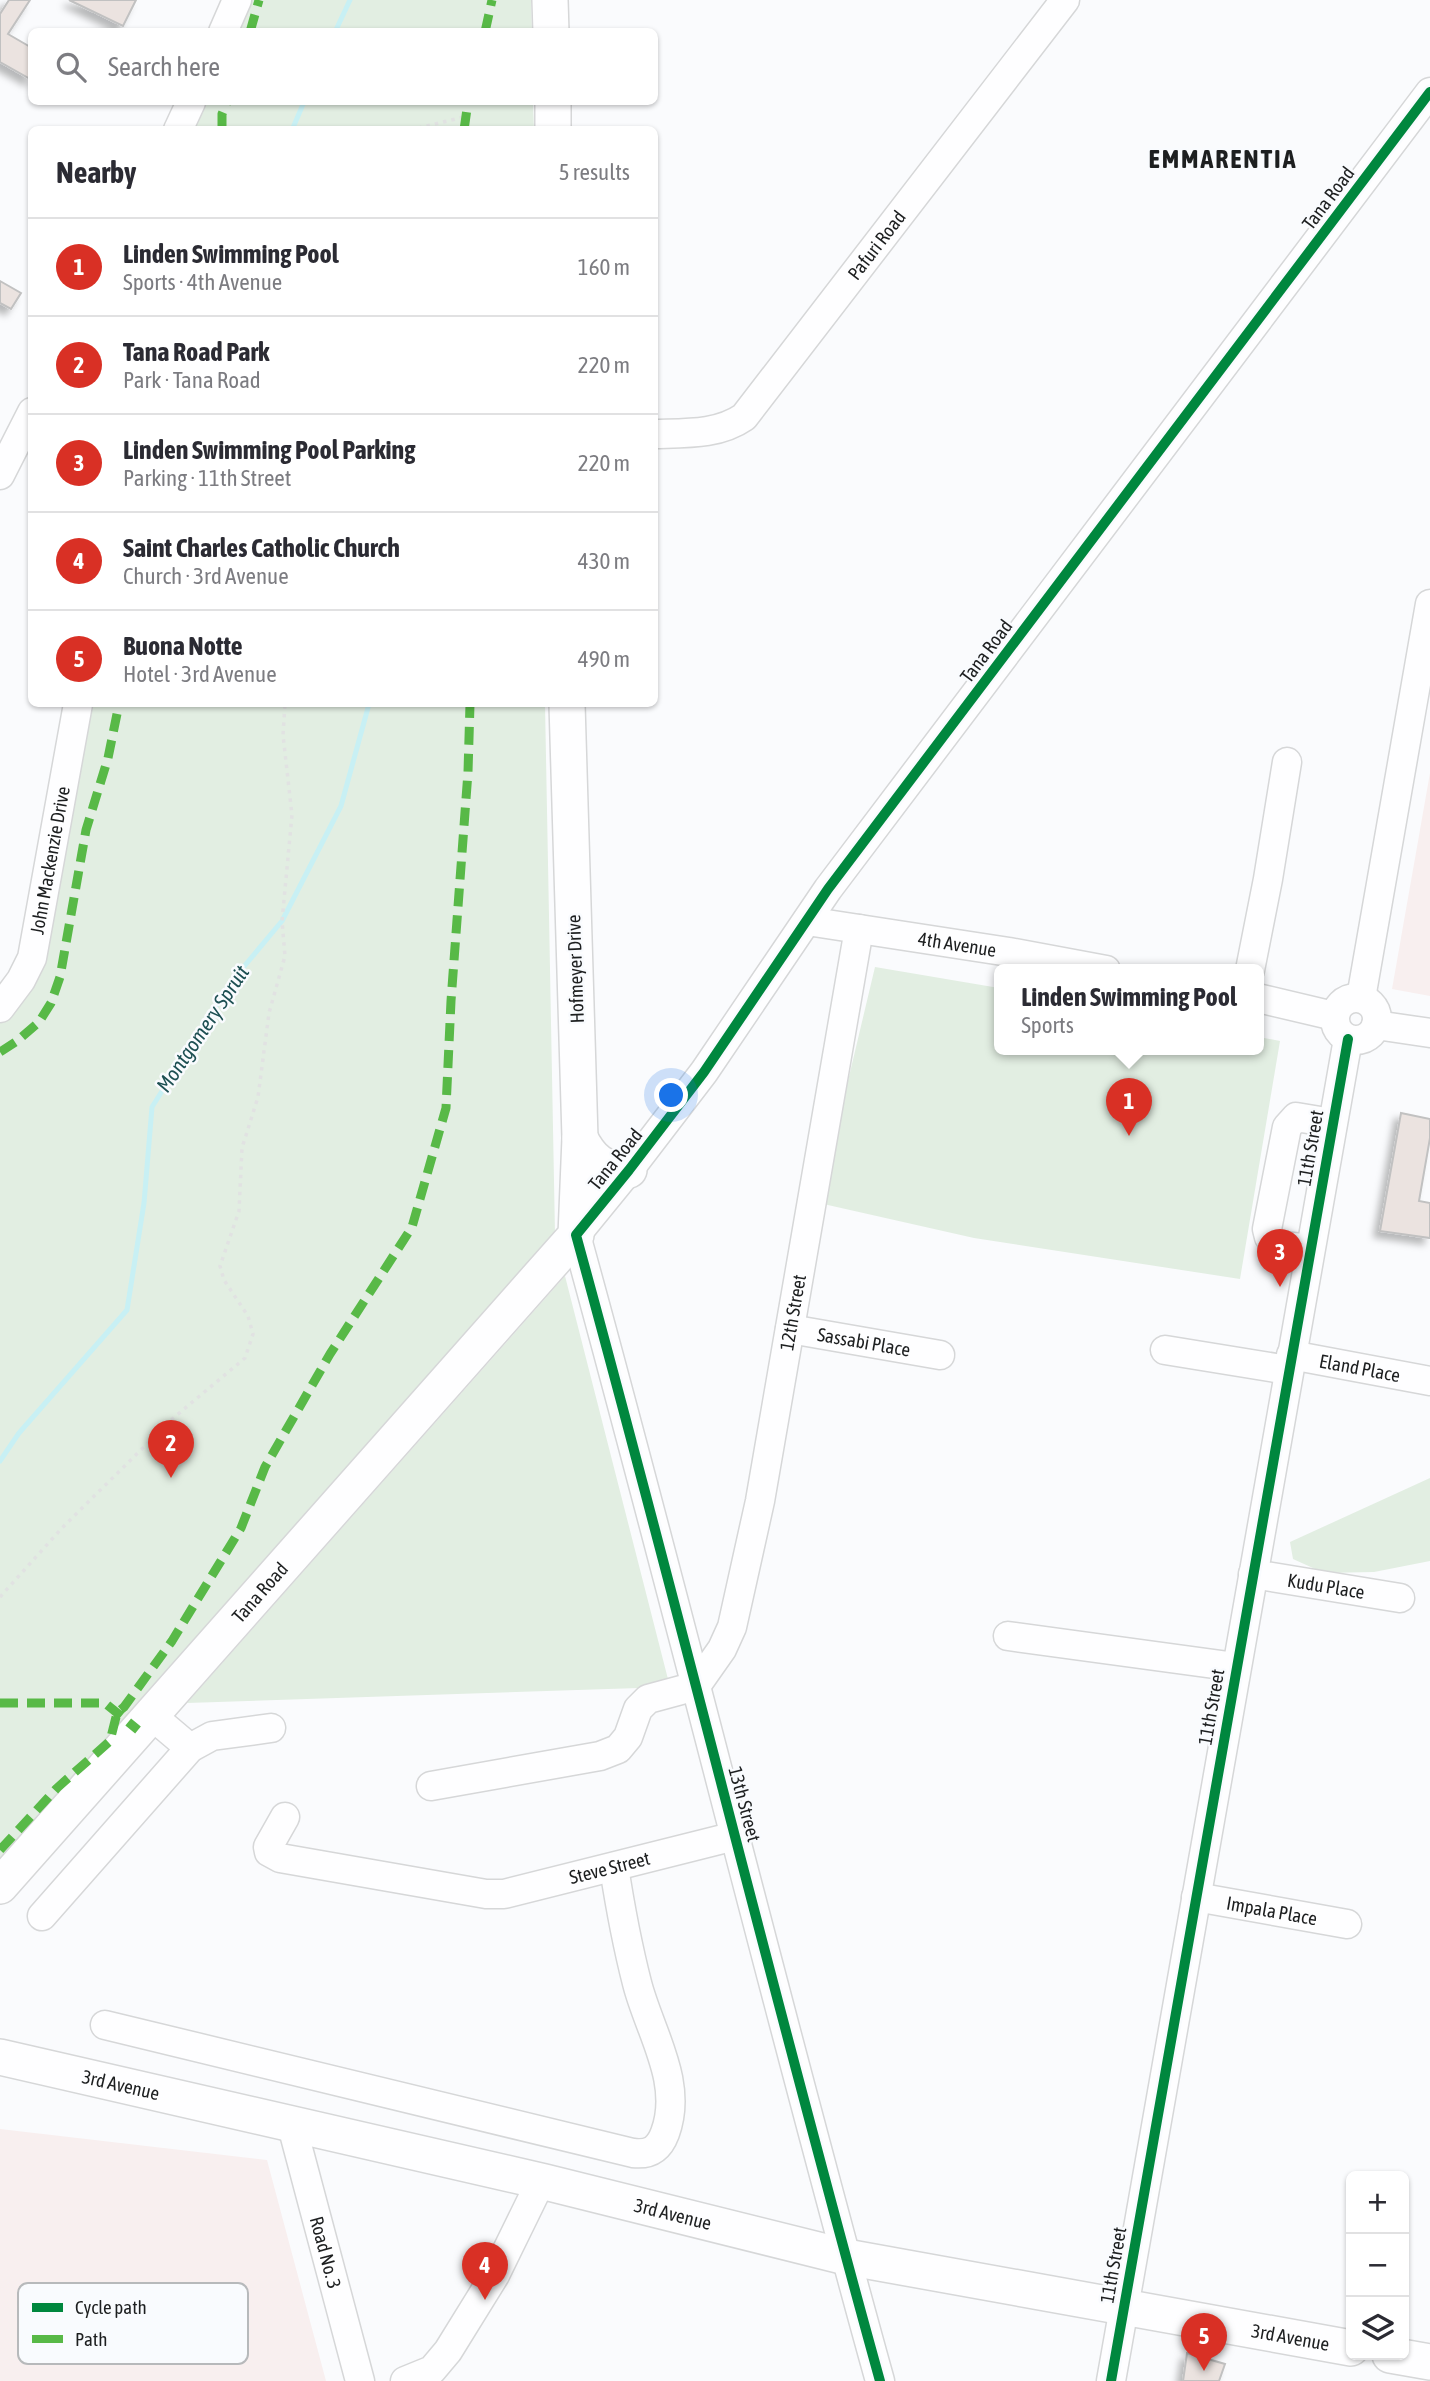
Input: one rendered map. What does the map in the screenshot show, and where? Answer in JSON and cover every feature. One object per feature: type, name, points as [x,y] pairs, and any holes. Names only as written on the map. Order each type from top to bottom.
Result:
[{"type":"main road","points":[[550,0],[551,28]]},
{"type":"main road","points":[[553,105],[553,126]]},
{"type":"main road","name":"Hofmeyer Drive","points":[[567,707],[580,1138],[576,1235]]},
{"type":"main road","points":[[580,1138],[586,1151],[600,1164],[616,1171],[629,1170]]},
{"type":"main road","name":"Tana Road","points":[[0,1886],[576,1235]]},
{"type":"main road","name":"3rd Avenue","points":[[0,2057],[541,2181],[846,2257],[1346,2347]]},
{"type":"main road","points":[[1409,2358],[1430,2362]]},
{"type":"street","points":[[225,28],[237,0]]},
{"type":"street","name":"Pafuri Road","points":[[658,434],[715,430],[733,425],[744,417],[1065,0]]},
{"type":"street","name":"Tana Road","points":[[576,1235],[704,1072],[828,889],[1430,92]]},
{"type":"street","points":[[180,126],[190,105]]},
{"type":"street","points":[[0,475],[28,420]]},
{"type":"street","points":[[1361,998],[1430,604]]},
{"type":"street","name":"John Mackenzie Drive","points":[[0,1008],[21,980],[32,958],[77,707]]},
{"type":"street","points":[[1251,964],[1287,762]]},
{"type":"street","name":"4th Avenue","points":[[807,921],[1070,964]]},
{"type":"street","name":"12th Street","points":[[696,1686],[722,1648],[732,1627],[760,1501],[859,929]]},
{"type":"street","points":[[1264,1000],[1341,1028],[1362,1039],[1368,1036],[1376,1025],[1376,1011],[1367,1000],[1361,998],[1354,997],[1341,1003],[1341,1028]]},
{"type":"street","points":[[1376,1025],[1430,1033]]},
{"type":"street","name":"11th Street","points":[[1111,2381],[1332,1123],[1341,1028]]},
{"type":"street","points":[[1310,1249],[1275,1245],[1267,1229],[1287,1127],[1296,1117],[1332,1123]]},
{"type":"street","name":"13th Street","points":[[576,1235],[640,1466],[880,2381]]},
{"type":"street","name":"Sassabi Place","points":[[790,1329],[940,1355]]},
{"type":"street","name":"Eland Place","points":[[1165,1350],[1430,1381]]},
{"type":"street","name":"Kudu Place","points":[[1253,1574],[1400,1598]]},
{"type":"street","points":[[1008,1636],[1236,1667]]},
{"type":"street","points":[[431,1786],[600,1756],[618,1749],[628,1737],[638,1709],[648,1699],[696,1686]]},
{"type":"street","points":[[151,1715],[190,1748]]},
{"type":"street","points":[[42,1916],[190,1748],[212,1736],[271,1728]]},
{"type":"street","name":"Steve Street","points":[[285,1817],[268,1847],[269,1852],[280,1858],[504,1895],[735,1836]]},
{"type":"street","points":[[105,2025],[633,2153],[650,2153],[660,2144],[667,2128],[671,2091],[638,1986],[614,1867]]},
{"type":"street","name":"Impala Place","points":[[1196,1897],[1347,1924]]},
{"type":"street","name":"Road No. 3","points":[[291,2122],[360,2381]]},
{"type":"street","points":[[405,2381],[432,2370],[448,2351],[495,2274],[541,2181]]},
{"type":"path","points":[[427,126],[464,117]]},
{"type":"path","points":[[0,1597],[62,1528],[171,1420],[245,1358],[253,1334],[248,1316],[224,1280],[220,1266],[239,1211],[242,1148],[258,1097],[269,1013],[285,956],[282,921],[292,815],[283,735],[285,707]]},
{"type":"shaded area","points":[[239,0],[531,0],[532,28],[225,28]]},
{"type":"shaded area","points":[[184,105],[533,105],[534,126],[173,126]]},
{"type":"shaded area","points":[[70,707],[545,707],[555,1234],[0,1864],[0,999],[28,962]]},
{"type":"shaded area","points":[[1430,773],[1430,996],[1392,989]]},
{"type":"shaded area","points":[[875,967],[994,987],[994,1055],[1264,1055],[1264,1038],[1280,1041],[1240,1279],[974,1238],[819,1203]]},
{"type":"shaded area","points":[[565,1276],[670,1687],[187,1703]]},
{"type":"shaded area","points":[[1430,1478],[1430,1561],[1374,1572],[1324,1573],[1293,1559],[1290,1542]]},
{"type":"shaded area","points":[[0,2129],[267,2160],[326,2381],[0,2381]]},
{"type":"building","points":[[9,0],[30,0],[8,34],[28,46],[28,78],[0,62],[0,14]]},
{"type":"building","points":[[69,0],[136,0],[123,26]]},
{"type":"building","points":[[0,281],[21,293],[11,309],[0,303]]},
{"type":"building","points":[[1401,1113],[1430,1119],[1430,1138],[1419,1201],[1430,1203],[1430,1238],[1380,1231]]},
{"type":"building","points":[[1187,2353],[1225,2364],[1219,2381],[1183,2381]]},
{"type":"waterway","name":"Montgomery Spruit","points":[[337,28],[350,0]]},
{"type":"waterway","name":"Montgomery Spruit","points":[[294,126],[303,105]]},
{"type":"waterway","name":"Montgomery Spruit","points":[[0,1461],[19,1433],[127,1310],[144,1203],[152,1107],[231,982],[282,921],[341,806],[368,707]]},
{"type":"marked path","points":[[251,28],[259,0]]},
{"type":"marked path","points":[[486,28],[492,0]]},
{"type":"marked path","points":[[222,126],[222,114],[226,105]]},
{"type":"marked path","points":[[465,126],[468,105]]},
{"type":"marked path","points":[[0,1052],[39,1022],[51,1003],[60,977],[86,830],[108,758],[118,707]]},
{"type":"marked path","points":[[0,1850],[57,1788],[110,1741],[117,1713],[172,1641],[241,1528],[265,1467],[330,1354],[412,1227],[446,1108],[470,707]]},
{"type":"marked path","points":[[0,1703],[105,1703],[138,1730]]},
{"type":"cycle path","points":[[880,2381],[576,1235],[704,1072],[828,889],[1430,92]]},
{"type":"cycle path","points":[[1111,2381],[1348,1039]]},
{"type":"place","name":"Linden Swimming Pool","points":[[1129,1136]]},
{"type":"place","name":"Linden Swimming Pool Parking","points":[[1280,1287]]},
{"type":"place","name":"Tana Road Park","points":[[171,1478]]},
{"type":"place","name":"Saint Charles Catholic Church","points":[[485,2300]]},
{"type":"place","name":"Buona Notte","points":[[1204,2371]]},
{"type":"district","name":"EMMARENTIA","points":[[1223,159]]}]
